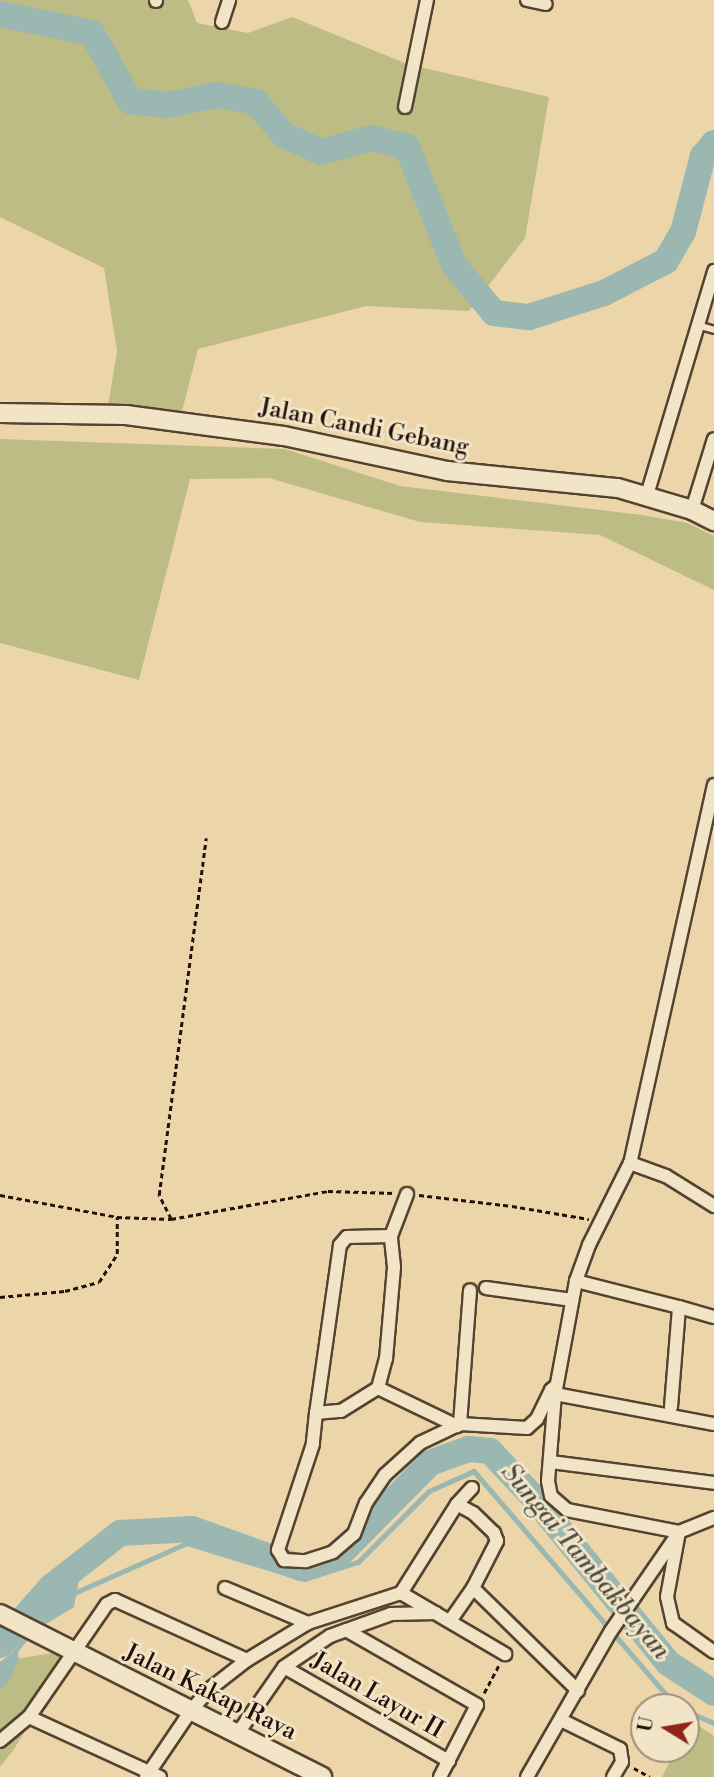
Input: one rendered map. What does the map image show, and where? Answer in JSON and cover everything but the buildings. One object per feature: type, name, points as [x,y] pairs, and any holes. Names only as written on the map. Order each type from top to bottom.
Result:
[{"type":"main road","name":"Jalan Candi Gebang","points":[[0,413],[126,415],[284,436],[447,471],[572,482],[647,495],[692,510],[714,521]]},
{"type":"main road","name":"Jalan Kakap Raya","points":[[7,1619],[192,1709],[323,1777]]},
{"type":"street","points":[[222,22],[229,0]]},
{"type":"street","points":[[405,107],[427,0]]},
{"type":"street","points":[[527,0],[545,4]]},
{"type":"street","points":[[647,495],[714,271]]},
{"type":"street","points":[[692,510],[714,439]]},
{"type":"street","points":[[714,785],[630,1163],[600,1222],[576,1281],[556,1390],[548,1490],[560,1507],[678,1532],[714,1518]]},
{"type":"street","points":[[630,1163],[666,1176],[714,1206]]},
{"type":"street","points":[[316,1413],[341,1411],[378,1388],[386,1359],[392,1293],[394,1267],[391,1236],[407,1194]]},
{"type":"street","points":[[391,1236],[347,1237],[342,1241],[309,1462],[291,1504],[278,1550],[284,1560],[306,1561],[333,1552],[354,1534],[366,1503],[385,1475],[420,1443],[459,1425]]},
{"type":"street","points":[[576,1281],[714,1317]]},
{"type":"street","points":[[486,1288],[572,1300]]},
{"type":"street","points":[[459,1425],[470,1290]]},
{"type":"street","points":[[671,1407],[679,1307]]},
{"type":"street","points":[[378,1388],[459,1425],[527,1428],[537,1419],[546,1399],[556,1390]]},
{"type":"street","points":[[556,1390],[714,1424]]},
{"type":"street","points":[[551,1462],[714,1483]]},
{"type":"street","points":[[29,1717],[152,1775],[192,1709],[211,1688],[247,1660],[308,1623],[401,1593],[457,1504],[472,1488]]},
{"type":"street","points":[[450,1620],[472,1588],[497,1541],[494,1533],[473,1513],[457,1504]]},
{"type":"street","points":[[527,1777],[611,1631],[678,1532]]},
{"type":"street","points":[[678,1532],[667,1597],[673,1623],[714,1652]]},
{"type":"street","points":[[225,1588],[308,1623]]},
{"type":"street","points":[[472,1588],[550,1660],[578,1690]]},
{"type":"street","points":[[401,1593],[505,1654]]},
{"type":"street","points":[[0,1741],[29,1717],[107,1604],[115,1600],[247,1660]]},
{"type":"street","points":[[238,1733],[284,1667],[330,1636],[391,1614],[436,1613]]},
{"type":"street","points":[[346,1630],[477,1705],[440,1777]]},
{"type":"street","name":"Jalan Layur II","points":[[284,1667],[449,1761]]},
{"type":"street","points":[[561,1720],[613,1744],[622,1753],[622,1762],[613,1777]]},
{"type":"lane","points":[[697,325],[714,330]]},
{"type":"path","points":[[171,1219],[159,1195],[206,838]]},
{"type":"path","points":[[0,1195],[117,1217],[171,1219],[328,1191],[407,1194],[512,1206],[600,1222]]},
{"type":"path","points":[[0,1297],[65,1291],[99,1282],[117,1254],[117,1217]]},
{"type":"path","points":[[477,1705],[505,1654]]},
{"type":"path","points":[[622,1762],[650,1777]]},
{"type":"shaded area","points":[[0,0],[188,0],[197,23],[248,33],[292,17],[407,64],[549,97],[525,238],[469,311],[366,306],[198,349],[182,411],[107,412],[117,351],[104,268],[0,217]]},
{"type":"shaded area","points":[[0,439],[285,449],[400,486],[642,515],[687,523],[714,536],[714,590],[600,535],[420,522],[269,478],[190,479],[139,680],[0,643]]},
{"type":"shaded area","points":[[75,1649],[14,1749],[0,1767],[0,1662]]},
{"type":"shaded area","points":[[700,1727],[714,1736],[714,1777],[662,1777],[669,1763],[700,1763]]},
{"type":"water","points":[[73,1568],[79,1579],[74,1607],[36,1630],[51,1587]]},
{"type":"water","points":[[17,1648],[19,1659],[10,1679],[0,1690],[0,1662]]},
{"type":"waterway","points":[[0,14],[92,33],[130,101],[166,105],[218,95],[256,102],[284,135],[321,152],[371,138],[407,147],[454,265],[494,313],[529,317],[604,293],[666,261],[683,232],[703,156],[714,143]]},
{"type":"waterway","name":"Sungai Tambakbayan","points":[[0,1645],[51,1587],[120,1533],[192,1529],[301,1568],[339,1555],[430,1463],[468,1449],[490,1451],[534,1498],[668,1663],[714,1693]]},
{"type":"waterway","points":[[72,1594],[187,1543],[305,1579],[358,1562],[429,1491],[474,1471],[665,1693]]},
{"type":"waterway","points":[[14,1652],[28,1635]]},
{"type":"waterway","points":[[700,1717],[714,1723]]}]
